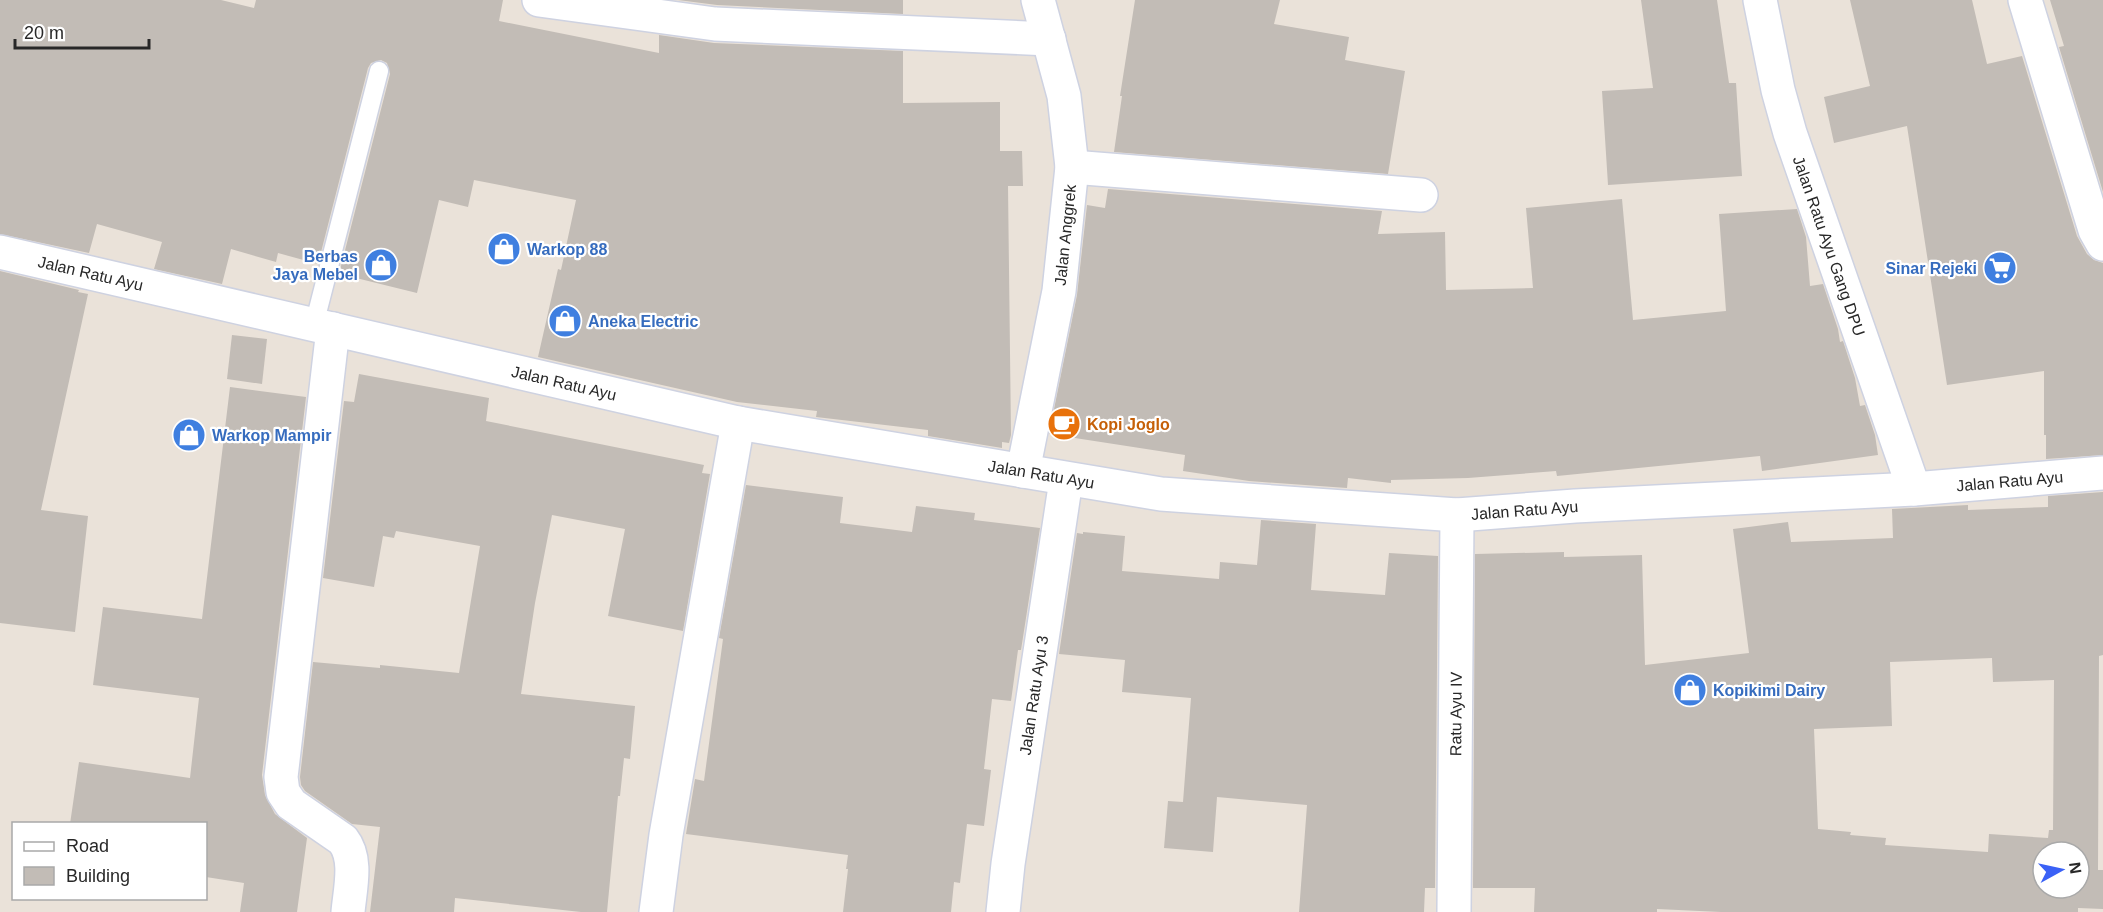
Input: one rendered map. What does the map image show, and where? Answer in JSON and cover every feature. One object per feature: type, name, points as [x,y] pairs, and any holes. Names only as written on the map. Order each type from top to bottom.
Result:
[{"type":"street","points":[[539,0],[715,24],[1049,39]]},
{"type":"street","name":"Jalan Anggrek","points":[[1023,471],[1059,291],[1072,167],[1064,96],[1038,0]]},
{"type":"street","name":"Jalan Ratu Ayu Gang DPU","points":[[1760,0],[1778,90],[1790,133],[1914,489]]},
{"type":"street","points":[[2025,0],[2095,231],[2103,244]]},
{"type":"street","points":[[1072,167],[1421,195]]},
{"type":"street","name":"Jalan Ratu Ayu","points":[[0,252],[738,423],[1065,480],[1161,494],[1458,515],[1575,506],[1914,489],[2103,473]]},
{"type":"street","points":[[324,327],[281,777],[284,792],[291,804],[343,840],[348,847],[352,863],[348,912]]},
{"type":"street","points":[[656,912],[666,836],[738,423]]},
{"type":"street","name":"Jalan Ratu Ayu 3","points":[[1003,912],[1065,480]]},
{"type":"street","name":"Ratu Ayu IV","points":[[1454,912],[1458,515]]},
{"type":"lane","points":[[324,327],[379,71]]},
{"type":"building","points":[[0,0],[221,0],[254,8],[256,0],[503,0],[499,21],[659,53],[659,35],[714,43],[903,51],[903,103],[1000,102],[1000,151],[1022,151],[1023,186],[1008,186],[1011,435],[1009,443],[1002,442],[1002,448],[928,436],[928,430],[816,417],[817,411],[737,402],[538,357],[558,269],[561,270],[576,200],[474,180],[468,207],[439,200],[417,293],[352,277],[353,274],[340,270],[390,74],[387,63],[381,60],[371,63],[368,68],[318,264],[278,253],[276,262],[231,249],[222,284],[154,269],[162,242],[97,224],[89,253],[0,234]]},
{"type":"building","points":[[678,0],[903,0],[903,14],[717,5]]},
{"type":"building","points":[[1135,0],[1280,0],[1274,24],[1349,37],[1345,60],[1405,71],[1388,174],[1114,152]]},
{"type":"building","points":[[1641,0],[1717,0],[1729,83],[1736,83],[1742,176],[1608,185],[1602,91],[1653,88]]},
{"type":"building","points":[[1850,0],[1972,0],[1987,64],[2022,56],[2077,236],[2087,254],[2103,263],[2103,455],[2046,459],[2044,371],[1947,385],[1907,126],[1834,143],[1824,97],[1870,86]]},
{"type":"building","points":[[2050,0],[2103,0],[2103,192],[2059,47],[2064,46]]},
{"type":"building","points":[[1108,189],[1382,211],[1378,234],[1445,232],[1446,290],[1533,288],[1526,208],[1622,199],[1633,320],[1726,311],[1719,214],[1797,209],[1806,237],[1810,286],[1823,284],[1840,342],[1843,341],[1855,378],[1860,406],[1865,405],[1875,435],[1878,455],[1762,471],[1760,456],[1557,476],[1556,471],[1468,478],[1391,480],[1391,483],[1348,478],[1347,488],[1249,481],[1183,471],[1185,455],[1049,434],[1077,295],[1087,205],[1105,208]]},
{"type":"building","points":[[0,271],[88,294],[41,510],[88,516],[75,632],[0,623]]},
{"type":"building","points":[[232,335],[267,339],[262,384],[227,379]]},
{"type":"building","points":[[359,374],[489,398],[486,421],[704,465],[702,473],[710,474],[683,631],[608,616],[625,529],[552,515],[521,694],[635,706],[630,759],[624,758],[620,796],[618,796],[607,912],[581,912],[455,898],[454,912],[370,912],[380,827],[352,824],[305,791],[301,785],[313,662],[380,668],[380,665],[459,673],[480,546],[396,531],[394,538],[383,536],[374,587],[323,578],[344,401],[354,402]]},
{"type":"building","points":[[230,387],[306,397],[262,775],[265,795],[275,814],[307,838],[297,912],[240,912],[244,883],[207,877],[207,822],[70,822],[79,762],[190,778],[199,698],[93,685],[103,607],[202,619]]},
{"type":"building","points":[[746,485],[843,497],[840,523],[912,532],[916,506],[975,513],[974,520],[1040,528],[1011,701],[992,699],[984,769],[991,770],[984,826],[967,824],[960,883],[954,882],[951,912],[843,912],[848,855],[686,834],[695,779],[704,781],[723,639],[719,638]]},
{"type":"building","points":[[2103,492],[2103,655],[2099,656],[2098,870],[2103,870],[2103,909],[2078,908],[2078,912],[1721,912],[1657,909],[1657,912],[1534,912],[1535,888],[1473,888],[1475,554],[1564,552],[1564,557],[1642,555],[1645,665],[1749,653],[1733,529],[1788,522],[1791,542],[1893,538],[1892,509],[1968,505],[1968,510],[2048,507],[2048,496]],"holes":[[[1992,658],[1993,682],[2054,680],[2053,830],[2049,830],[2048,838],[1989,834],[1988,852],[1885,845],[1886,838],[1818,829],[1814,729],[1892,726],[1890,662]]]},
{"type":"building","points":[[1261,520],[1316,524],[1311,590],[1385,595],[1389,553],[1438,556],[1435,888],[1425,888],[1424,912],[1299,912],[1307,805],[1217,797],[1213,852],[1164,848],[1168,801],[1183,802],[1191,698],[1122,692],[1125,660],[1059,654],[1077,533],[1125,536],[1122,571],[1219,579],[1220,562],[1257,565]]},
{"type":"place","name":"Warkop 88","points":[[504,249]]},
{"type":"place","name":"Berbas Jaya Mebel","points":[[381,265]]},
{"type":"place","name":"Sinar Rejeki","points":[[2000,268]]},
{"type":"place","name":"Aneka Electric","points":[[565,321]]},
{"type":"place","name":"Kopi Joglo","points":[[1064,424]]},
{"type":"place","name":"Warkop Mampir","points":[[189,435]]},
{"type":"place","name":"Kopikimi Dairy","points":[[1690,690]]}]
